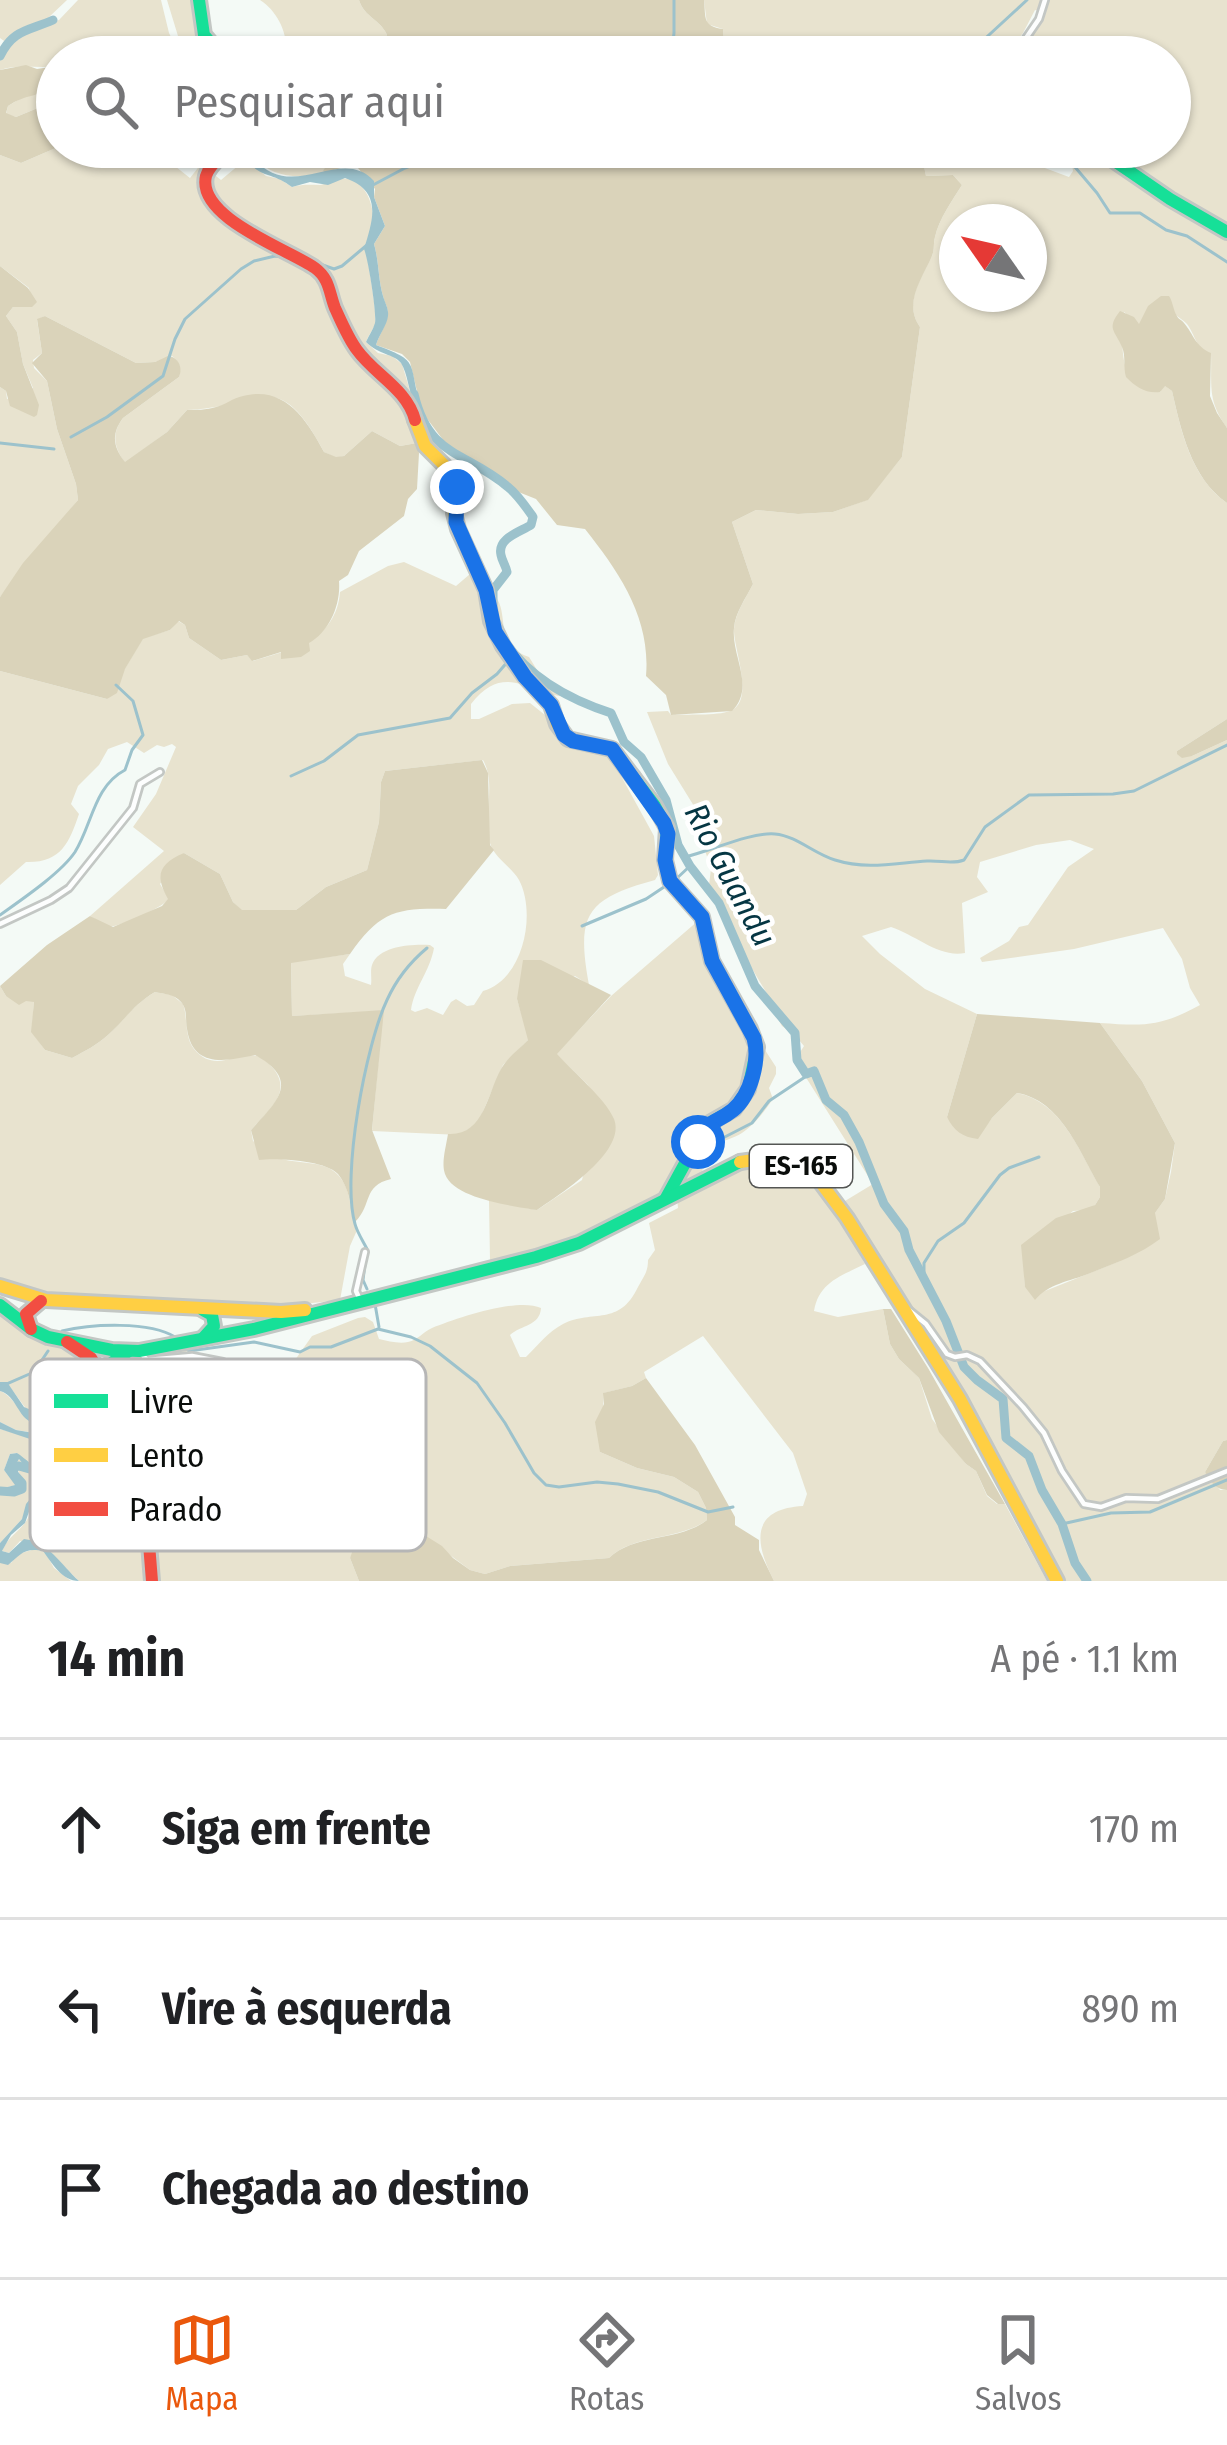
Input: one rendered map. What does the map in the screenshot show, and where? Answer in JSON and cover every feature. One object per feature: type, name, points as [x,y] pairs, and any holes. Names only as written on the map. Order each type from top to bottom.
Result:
[{"type":"main road","points":[[199,0],[205,36]]},
{"type":"main road","points":[[213,168],[204,187],[208,198],[247,230],[321,273],[356,350],[411,404],[425,446],[448,468],[457,487],[456,522],[486,590],[495,632],[551,705],[564,735],[612,749],[667,828],[665,860],[670,883],[702,917],[712,961],[757,1047],[744,1096],[730,1113],[706,1125],[666,1198]]},
{"type":"main road","points":[[1125,168],[1227,232]]},
{"type":"main road","name":"ES-165","points":[[204,1337],[254,1329],[579,1243],[744,1160],[776,1157],[797,1163],[818,1179],[847,1218],[960,1400],[1057,1581]]},
{"type":"main road","points":[[0,1286],[46,1300],[186,1306],[212,1316],[214,1326],[204,1337],[114,1359]]},
{"type":"main road","points":[[31,1329],[30,1307],[46,1300]]},
{"type":"main road","points":[[0,1305],[31,1329],[92,1359]]},
{"type":"main road","name":"ES-165","points":[[186,1306],[281,1312],[340,1305]]},
{"type":"main road","points":[[65,1342],[134,1351]]},
{"type":"main road","points":[[150,1551],[152,1581]]},
{"type":"street","points":[[1029,36],[1046,0]]},
{"type":"street","points":[[0,924],[69,888],[122,824],[137,802],[140,784],[160,772]]},
{"type":"street","points":[[360,1300],[356,1291],[365,1252]]},
{"type":"street","points":[[904,1312],[918,1316],[947,1354],[980,1361],[1024,1406],[1044,1433],[1066,1479],[1089,1506],[1108,1506],[1126,1498],[1158,1499],[1227,1471]]},
{"type":"street","points":[[134,1351],[146,1359]]},
{"type":"street","points":[[158,1359],[208,1359]]},
{"type":"shaded area","points":[[0,0],[67,0],[47,24],[59,20],[78,0],[161,0],[170,36],[36,36],[36,66],[0,70],[7,43],[0,38]]},
{"type":"shaded area","points":[[167,0],[193,0],[200,36],[178,36]]},
{"type":"shaded area","points":[[260,0],[359,0],[387,35],[284,36],[271,9]]},
{"type":"shaded area","points":[[359,0],[704,0],[708,23],[723,29],[724,36],[386,36]]},
{"type":"shaded area","points":[[704,0],[1227,0],[1227,230],[1134,168],[1191,168],[1191,36],[1030,36],[1040,17],[1035,10],[1021,36],[724,36],[723,29],[707,24]]},
{"type":"shaded area","points":[[26,65],[36,69],[36,94],[8,106],[6,113],[16,117],[36,109],[36,157],[21,163],[0,155],[0,70]]},
{"type":"shaded area","points":[[36,93],[36,109],[16,117],[6,114],[8,106]]},
{"type":"shaded area","points":[[0,155],[21,163],[36,157],[36,168],[177,168],[190,178],[198,168],[206,168],[221,180],[235,168],[257,168],[292,187],[354,181],[369,199],[373,216],[366,246],[376,320],[366,342],[402,364],[421,428],[417,443],[400,446],[372,431],[336,458],[324,452],[293,408],[266,397],[187,410],[167,432],[125,463],[115,440],[119,424],[179,377],[178,362],[172,356],[136,363],[45,316],[37,320],[42,353],[33,360],[34,368],[47,381],[78,500],[0,597],[0,387],[7,399],[33,388],[17,332],[6,316],[13,307],[32,307],[29,288],[0,266]]},
{"type":"shaded area","points":[[267,168],[325,168],[324,173],[301,176]]},
{"type":"shaded area","points":[[358,168],[924,168],[926,176],[953,175],[962,185],[951,204],[939,204],[932,256],[914,300],[920,327],[902,457],[868,500],[833,512],[756,510],[732,522],[753,584],[735,622],[742,692],[732,711],[671,715],[666,695],[646,676],[643,635],[630,597],[585,529],[557,525],[536,499],[453,453],[422,412],[410,362],[376,345],[388,310],[374,244],[385,226],[375,189]]},
{"type":"shaded area","points":[[924,168],[1045,168],[1069,177],[1073,168],[1122,168],[1227,236],[1227,428],[1213,401],[1211,354],[1199,345],[1186,323],[1175,314],[1139,325],[1124,312],[1122,338],[1129,375],[1146,390],[1160,392],[1164,385],[1172,391],[1196,467],[1227,503],[1227,719],[1177,751],[1192,756],[1227,740],[1227,1440],[1205,1472],[1220,1490],[1227,1490],[1227,1581],[1056,1581],[840,1204],[873,1184],[795,1060],[804,1046],[782,1026],[735,940],[726,912],[709,885],[711,869],[702,841],[710,832],[668,764],[647,712],[710,714],[738,705],[742,686],[734,629],[753,584],[732,522],[756,510],[833,512],[867,500],[902,457],[920,327],[913,300],[939,227],[939,312],[1047,312],[1047,204],[951,204],[962,185],[953,175],[926,176]],"holes":[[[1070,840],[1094,849],[1068,867],[1028,925],[980,958],[982,962],[1074,949],[1163,928],[1182,959],[1200,1005],[1152,1023],[1100,1023],[1142,1081],[1175,1143],[1171,1172],[1165,1199],[1120,1261],[1040,1293],[1025,1287],[1023,1253],[1073,1211],[1095,1205],[1100,1187],[1068,1130],[1032,1098],[1017,1093],[977,1138],[947,1117],[977,1014],[925,989],[862,936],[891,927],[937,949],[965,953],[962,903],[988,892],[977,877],[980,862]]]},
{"type":"shaded area","points":[[0,266],[28,288],[37,302],[32,307],[13,307],[6,316],[17,332],[39,405],[34,417],[10,406],[0,387]]},
{"type":"shaded area","points":[[1169,296],[1178,317],[1211,353],[1210,396],[1227,428],[1227,503],[1196,467],[1172,391],[1165,386],[1160,392],[1146,391],[1126,377],[1113,322],[1120,311],[1139,324],[1148,306]]},
{"type":"shaded area","points":[[45,316],[136,363],[168,356],[179,364],[179,377],[119,424],[115,440],[125,462],[167,432],[187,410],[258,394],[283,400],[293,408],[324,452],[336,457],[344,456],[372,431],[400,446],[417,443],[417,489],[408,499],[404,516],[359,551],[348,575],[339,581],[332,617],[309,643],[310,651],[301,657],[281,659],[281,652],[252,661],[247,655],[221,660],[189,638],[179,621],[170,630],[143,639],[117,693],[107,699],[0,671],[0,597],[78,500],[47,381],[32,363],[42,353],[37,319]]},
{"type":"shaded area","points":[[404,562],[456,586],[470,574],[497,599],[510,643],[529,657],[542,678],[568,697],[518,683],[495,684],[471,704],[471,719],[512,704],[530,703],[550,719],[558,740],[609,754],[654,836],[658,875],[614,894],[591,913],[584,941],[589,985],[575,976],[517,999],[529,1039],[503,1065],[478,1123],[460,1135],[372,1131],[383,1011],[292,1016],[291,962],[350,954],[343,964],[345,976],[371,985],[372,965],[382,953],[430,945],[432,956],[411,1010],[427,1008],[443,1015],[456,999],[474,1005],[483,991],[508,974],[523,944],[527,910],[519,880],[490,843],[489,780],[483,760],[385,771],[367,870],[326,887],[296,910],[241,910],[220,874],[184,853],[160,884],[169,899],[109,927],[90,916],[164,851],[133,827],[156,794],[176,747],[157,745],[144,753],[127,742],[108,749],[78,786],[71,804],[79,814],[62,849],[48,859],[26,862],[0,885],[0,671],[107,699],[143,638],[170,630],[178,621],[185,625],[189,638],[221,660],[247,655],[253,661],[310,640],[330,622],[340,592]]},
{"type":"shaded area","points":[[1227,719],[1227,740],[1192,756],[1177,754],[1177,751]]},
{"type":"shaded area","points":[[482,760],[488,773],[494,850],[446,909],[390,915],[370,929],[350,954],[291,963],[292,1016],[384,1010],[372,1130],[391,1179],[376,1186],[355,1222],[345,1185],[331,1169],[300,1161],[259,1160],[251,1130],[276,1101],[281,1083],[278,1074],[255,1055],[222,1060],[196,1051],[185,1008],[175,997],[155,992],[104,1039],[72,1058],[45,1050],[31,1032],[34,1002],[19,1005],[0,986],[90,916],[113,927],[162,906],[168,899],[161,872],[184,853],[220,874],[242,910],[296,910],[326,887],[367,870],[385,771]]},
{"type":"shaded area","points":[[699,920],[705,952],[722,989],[752,1044],[765,1050],[776,1067],[769,1088],[773,1099],[746,1130],[709,1149],[703,1176],[573,1236],[490,1261],[489,1200],[537,1210],[582,1180],[601,1103],[556,1054],[611,996]]},
{"type":"shaded area","points":[[523,960],[541,960],[611,995],[557,1054],[614,1119],[611,1145],[589,1171],[537,1210],[460,1190],[445,1174],[444,1165],[448,1134],[460,1133],[477,1121],[504,1065],[528,1040],[517,999]]},
{"type":"shaded area","points":[[0,986],[6,996],[34,1001],[32,1032],[45,1050],[72,1058],[104,1039],[155,992],[172,995],[183,1004],[189,1038],[202,1056],[218,1061],[249,1055],[269,1064],[278,1076],[280,1093],[251,1130],[253,1141],[278,1158],[330,1169],[348,1192],[358,1228],[340,1300],[228,1305],[39,1296],[0,1283]]},
{"type":"shaded area","points":[[977,1014],[1100,1023],[1142,1081],[1175,1143],[1165,1199],[1155,1213],[1160,1239],[1126,1259],[1053,1287],[1035,1300],[1025,1287],[1021,1245],[1056,1218],[1095,1205],[1100,1187],[1068,1130],[1032,1098],[1017,1093],[978,1139],[953,1126],[947,1117]]},
{"type":"shaded area","points":[[768,1161],[803,1174],[817,1186],[865,1264],[826,1287],[814,1311],[838,1317],[883,1309],[890,1344],[919,1378],[932,1419],[976,1471],[987,1496],[1005,1504],[1047,1581],[774,1581],[763,1554],[761,1531],[773,1514],[803,1506],[807,1494],[793,1453],[703,1336],[644,1372],[646,1378],[604,1393],[600,1452],[674,1477],[698,1492],[707,1520],[631,1544],[609,1558],[510,1566],[485,1574],[470,1570],[426,1537],[426,1359],[296,1359],[312,1336],[365,1317],[373,1322],[379,1339],[405,1343],[456,1319],[531,1305],[541,1308],[540,1314],[510,1335],[520,1357],[526,1357],[563,1324],[614,1312],[631,1299],[655,1250],[649,1223],[678,1208],[677,1196],[737,1165]]},
{"type":"shaded area","points":[[883,1309],[891,1309],[928,1368],[1005,1504],[987,1495],[976,1471],[939,1432],[919,1378],[890,1344]]},
{"type":"shaded area","points":[[0,1310],[42,1339],[86,1359],[30,1359],[30,1414],[7,1383],[0,1382]]},
{"type":"shaded area","points":[[186,1344],[187,1356],[208,1359],[113,1359]]},
{"type":"shaded area","points":[[646,1378],[695,1445],[735,1525],[759,1540],[774,1581],[359,1581],[350,1558],[353,1551],[426,1551],[426,1536],[470,1570],[485,1574],[510,1566],[609,1558],[631,1545],[684,1532],[707,1520],[698,1492],[674,1477],[600,1452],[595,1422],[604,1404],[603,1393]]},
{"type":"shaded area","points":[[0,1391],[30,1421],[30,1432],[16,1430],[0,1422]]},
{"type":"shaded area","points":[[0,1429],[30,1437],[30,1465],[17,1453],[10,1454],[4,1470],[16,1485],[0,1489]]},
{"type":"shaded area","points":[[1227,1440],[1227,1490],[1217,1487],[1205,1472]]},
{"type":"shaded area","points":[[19,1459],[30,1473],[30,1505],[0,1543],[0,1493],[17,1491]]},
{"type":"shaded area","points":[[30,1514],[30,1544],[20,1541],[9,1553],[2,1551],[8,1541]]},
{"type":"shaded area","points":[[46,1551],[143,1551],[147,1581],[79,1581]]},
{"type":"shaded area","points":[[152,1551],[355,1551],[350,1558],[359,1581],[154,1581]]},
{"type":"shaded area","points":[[45,1552],[54,1568],[71,1581],[0,1581],[0,1563],[11,1563],[18,1554]]},
{"type":"water","points":[[345,169],[360,171],[374,181],[374,197],[385,226],[374,244],[388,313],[376,345],[410,364],[419,401],[415,403],[401,363],[366,342],[375,318],[364,249],[372,217],[365,190],[345,178],[328,185],[310,182],[292,187],[257,170],[294,176]]},
{"type":"water","points":[[0,1382],[7,1382],[30,1410],[30,1421],[10,1397],[0,1391]]},
{"type":"water","points":[[0,1422],[30,1432],[30,1439],[0,1429]]},
{"type":"water","points":[[17,1453],[30,1463],[30,1473],[19,1459],[20,1489],[0,1493],[15,1485],[4,1470],[10,1454]]},
{"type":"water","points":[[30,1499],[25,1523],[2,1551],[9,1553],[24,1539],[30,1540],[30,1551],[8,1565],[0,1563],[0,1543],[22,1519]]},
{"type":"water","points":[[43,1551],[49,1551],[79,1581],[63,1575]]},
{"type":"waterway","points":[[674,0],[674,36]]},
{"type":"waterway","points":[[988,36],[1027,0]]},
{"type":"waterway","name":"Rio Guandu","points":[[0,56],[16,36],[53,20]]},
{"type":"waterway","points":[[373,185],[405,168]]},
{"type":"waterway","points":[[1076,168],[1110,213],[1140,213],[1227,262]]},
{"type":"waterway","points":[[303,258],[334,269],[367,245]]},
{"type":"waterway","points":[[71,437],[163,376],[185,319],[241,269],[275,256],[289,258]]},
{"type":"waterway","name":"Rio Guandu","points":[[414,394],[439,442],[493,475],[533,517],[531,525],[502,544],[507,572],[493,590],[493,611]]},
{"type":"waterway","points":[[0,443],[54,449]]},
{"type":"waterway","name":"Rio Guandu","points":[[502,638],[550,685],[611,713],[624,742],[641,757],[666,800],[678,845],[719,903],[755,986],[795,1033],[797,1060],[806,1074],[814,1071],[826,1100],[844,1115],[859,1142],[964,1367],[1003,1399],[1006,1438],[1029,1456],[1087,1581]]},
{"type":"waterway","points":[[291,776],[324,761],[358,735],[450,718],[509,660]]},
{"type":"waterway","points":[[0,915],[69,860],[100,796],[125,770],[143,735],[133,701],[116,685]]},
{"type":"waterway","points":[[685,857],[775,834],[847,863],[964,860],[985,827],[1029,795],[1134,791],[1227,745]]},
{"type":"waterway","points":[[675,880],[690,866]]},
{"type":"waterway","points":[[582,926],[667,885]]},
{"type":"waterway","points":[[366,1254],[351,1202],[353,1144],[364,1078],[391,992],[427,948]]},
{"type":"waterway","points":[[681,1176],[717,1141],[752,1123],[769,1101],[814,1071]]},
{"type":"waterway","points":[[924,1274],[924,1263],[938,1241],[964,1223],[1000,1175],[1039,1157]]},
{"type":"waterway","points":[[646,1203],[665,1191]]},
{"type":"waterway","points":[[365,1264],[367,1289]]},
{"type":"waterway","points":[[375,1304],[379,1327]]},
{"type":"waterway","points":[[62,1331],[120,1325],[151,1328],[175,1337]]},
{"type":"waterway","points":[[186,1348],[254,1342],[300,1352],[331,1347],[378,1329],[411,1337],[477,1383],[546,1485],[618,1484],[658,1492],[708,1512],[733,1507]]},
{"type":"waterway","points":[[43,1359],[48,1351]]},
{"type":"waterway","points":[[0,1387],[30,1374]]},
{"type":"waterway","points":[[0,1491],[22,1489],[11,1471],[19,1466],[30,1469]]},
{"type":"waterway","points":[[1062,1524],[1111,1513],[1150,1512],[1227,1480]]},
{"type":"traffic: fast","points":[[199,0],[205,36]]},
{"type":"traffic: fast","points":[[1125,168],[1227,232]]},
{"type":"traffic: fast","points":[[633,777],[667,828],[665,860],[670,881],[702,917],[712,961],[757,1047],[748,1089],[734,1109],[706,1125],[666,1198]]},
{"type":"traffic: fast","points":[[0,1305],[48,1337],[112,1350],[139,1351],[254,1329],[579,1243],[740,1162]]},
{"type":"traffic: fast","points":[[203,1310],[212,1315],[214,1326],[204,1337]]},
{"type":"traffic: fast","points":[[117,1359],[129,1351]]},
{"type":"traffic: slow","points":[[415,420],[425,446],[451,472],[458,492],[454,513],[458,529],[486,590],[491,621],[503,646],[551,705],[568,739],[612,749],[633,777]]},
{"type":"traffic: slow","points":[[740,1162],[776,1157],[798,1163],[818,1179],[960,1399],[1057,1581]]},
{"type":"traffic: slow","points":[[0,1286],[46,1300],[305,1310]]},
{"type":"traffic: jam","points":[[211,168],[207,191],[215,206],[247,231],[320,272],[354,345],[398,391],[415,420]]},
{"type":"traffic: jam","points":[[31,1329],[26,1314],[41,1301]]},
{"type":"traffic: jam","points":[[67,1342],[92,1359]]},
{"type":"traffic: jam","points":[[150,1551],[152,1581]]},
{"type":"route","points":[[457,487],[456,522],[486,590],[495,632],[551,705],[564,735],[612,749],[655,806],[667,828],[665,860],[670,881],[702,917],[712,961],[754,1038],[757,1047],[748,1089],[734,1109],[706,1125],[698,1142]]}]
